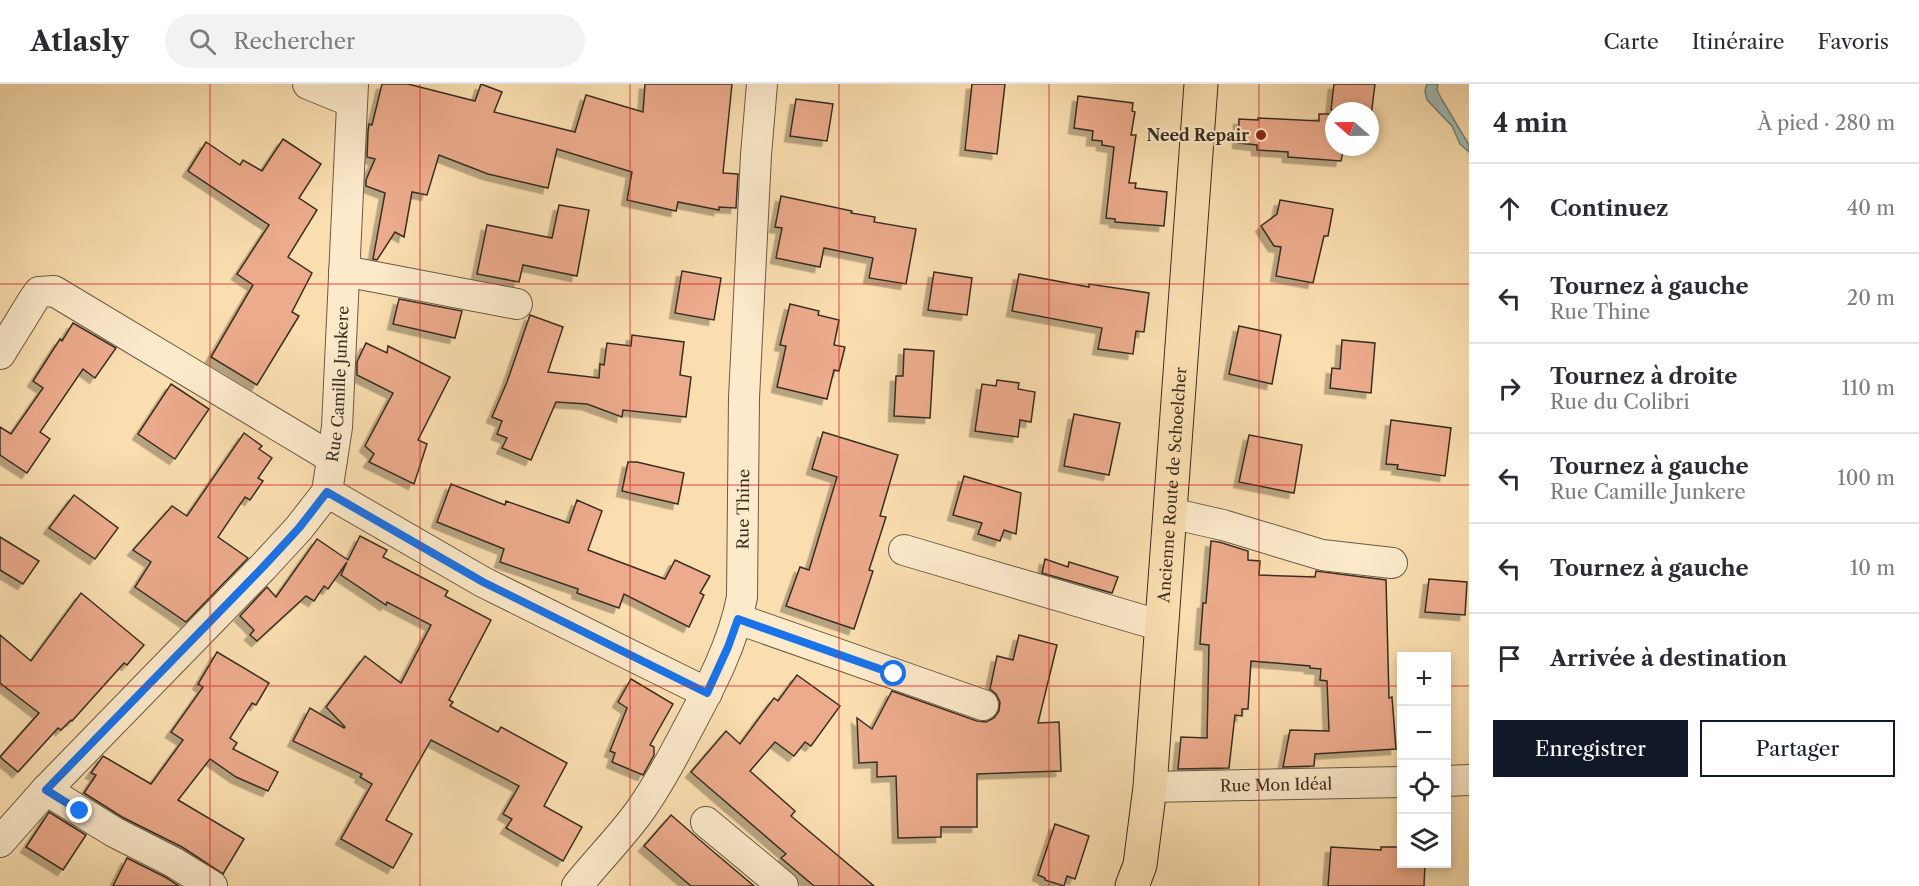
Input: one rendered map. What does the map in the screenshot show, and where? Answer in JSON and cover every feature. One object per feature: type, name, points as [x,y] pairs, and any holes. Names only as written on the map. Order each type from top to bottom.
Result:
[{"type":"main road","name":"Ancienne Route de Schoelcher","points":[[1132,886],[1140,865],[1150,787],[1201,84]]},
{"type":"street","points":[[308,84],[352,93]]},
{"type":"street","name":"Rue Thine","points":[[577,886],[639,812],[664,773],[707,693],[738,619],[742,585],[744,398],[756,155],[762,84]]},
{"type":"street","name":"Rue Camille Junkere","points":[[0,842],[46,790],[263,567],[299,528],[327,492],[337,427],[352,93]]},
{"type":"street","points":[[344,271],[516,304]]},
{"type":"street","points":[[0,354],[39,292],[54,291],[332,458]]},
{"type":"street","points":[[327,492],[483,582],[707,693]]},
{"type":"street","points":[[1170,513],[1223,525],[1322,555],[1392,562]]},
{"type":"street","points":[[904,550],[1162,626]]},
{"type":"street","points":[[738,619],[983,705]]},
{"type":"street","points":[[1451,781],[1469,780]]},
{"type":"street","name":"Rue Mon Idéal","points":[[1150,787],[1397,782]]},
{"type":"street","points":[[46,790],[114,832],[173,862],[212,886]]},
{"type":"street","points":[[706,822],[783,886]]},
{"type":"water","points":[[1427,84],[1438,84],[1437,90],[1469,145],[1469,152],[1460,144],[1452,126],[1427,100],[1425,91]]},
{"type":"building","points":[[382,84],[408,84],[475,101],[481,84],[502,92],[494,112],[575,132],[586,95],[643,112],[645,84],[732,84],[723,173],[738,174],[736,208],[719,207],[719,210],[678,202],[676,211],[627,200],[632,172],[557,149],[548,188],[488,174],[439,155],[427,195],[412,192],[404,237],[395,232],[377,260],[373,259],[385,193],[366,186],[366,180],[375,159],[367,157],[368,132],[369,124],[372,125]]},
{"type":"building","points":[[972,84],[1005,84],[997,154],[965,150]]},
{"type":"building","points":[[1334,84],[1375,84],[1373,102],[1332,102]]},
{"type":"building","points":[[1078,96],[1133,103],[1132,111],[1135,112],[1131,135],[1136,135],[1129,183],[1136,183],[1135,188],[1167,192],[1164,226],[1115,222],[1115,219],[1106,218],[1114,147],[1102,145],[1102,141],[1092,140],[1093,131],[1074,128]]},
{"type":"building","points":[[796,99],[833,104],[827,141],[790,136]]},
{"type":"building","points":[[1319,114],[1325,114],[1325,156],[1342,156],[1341,161],[1288,157],[1288,152],[1257,150],[1257,145],[1238,143],[1239,119],[1319,121]]},
{"type":"building","points":[[283,139],[321,164],[299,198],[317,210],[288,257],[312,273],[292,312],[299,316],[257,385],[211,357],[253,285],[237,274],[269,225],[188,171],[206,142],[240,165],[243,160],[262,171]]},
{"type":"building","points":[[781,196],[875,217],[874,222],[916,229],[906,284],[869,278],[873,258],[824,248],[820,267],[776,258],[782,228],[775,227]]},
{"type":"building","points":[[1280,200],[1333,209],[1328,236],[1324,236],[1313,283],[1276,276],[1281,247],[1274,246],[1261,226],[1277,214]]},
{"type":"building","points":[[559,205],[589,210],[577,276],[523,265],[519,282],[477,274],[487,225],[552,238]]},
{"type":"building","points":[[682,271],[721,278],[714,320],[675,313]]},
{"type":"building","points":[[934,272],[972,278],[967,315],[928,310]]},
{"type":"building","points":[[1019,274],[1089,287],[1089,284],[1149,293],[1144,332],[1136,331],[1133,354],[1098,349],[1102,328],[1012,311]]},
{"type":"building","points":[[399,299],[462,311],[455,338],[393,324]]},
{"type":"building","points":[[790,304],[819,311],[818,315],[839,320],[834,345],[845,347],[839,371],[834,370],[827,399],[777,387],[786,346],[780,345]]},
{"type":"building","points":[[530,315],[563,327],[548,372],[599,378],[600,364],[604,365],[607,343],[631,346],[632,335],[684,342],[680,375],[691,377],[686,417],[623,410],[622,417],[587,404],[556,402],[531,460],[502,448],[507,438],[497,434],[502,421],[492,417],[507,382]]},
{"type":"building","points":[[73,323],[116,348],[95,378],[83,369],[40,432],[50,439],[27,473],[0,455],[0,427],[11,434],[43,388],[33,381]]},
{"type":"building","points":[[1239,326],[1281,335],[1272,384],[1229,374]]},
{"type":"building","points":[[1342,340],[1375,343],[1371,393],[1330,388],[1332,368],[1340,369]]},
{"type":"building","points":[[366,343],[387,353],[388,346],[450,377],[418,440],[427,444],[414,484],[369,462],[374,454],[365,446],[393,393],[357,375],[357,362]]},
{"type":"building","points":[[904,349],[934,351],[930,418],[894,416],[896,376],[903,376]]},
{"type":"building","points":[[997,380],[1019,383],[1018,389],[1035,392],[1031,422],[1020,420],[1018,437],[975,431],[982,384],[996,386]]},
{"type":"building","points":[[171,384],[209,409],[175,459],[138,434]]},
{"type":"building","points":[[1074,414],[1120,423],[1109,475],[1064,466]]},
{"type":"building","points":[[1391,420],[1451,428],[1445,476],[1397,469],[1398,465],[1386,464]]},
{"type":"building","points":[[823,432],[898,455],[880,516],[886,517],[869,570],[873,571],[854,629],[786,606],[800,567],[809,570],[837,477],[812,469]]},
{"type":"building","points":[[244,433],[262,446],[259,449],[272,458],[258,478],[263,481],[250,500],[245,497],[218,537],[248,558],[186,622],[135,587],[151,562],[133,550],[172,506],[187,516]]},
{"type":"building","points":[[1249,435],[1302,445],[1294,493],[1239,482]]},
{"type":"building","points":[[628,462],[684,473],[678,504],[622,491]]},
{"type":"building","points":[[964,476],[1021,493],[1016,534],[1004,530],[1000,541],[978,534],[982,523],[953,515]]},
{"type":"building","points":[[451,484],[505,505],[506,501],[569,523],[577,500],[602,511],[588,550],[665,579],[675,560],[710,576],[700,593],[704,595],[689,627],[624,594],[619,608],[577,593],[578,589],[500,562],[504,549],[437,522]]},
{"type":"building","points":[[74,495],[118,528],[95,559],[49,528]]},
{"type":"building","points":[[360,536],[387,550],[383,557],[448,591],[445,596],[491,620],[449,700],[453,702],[450,706],[498,732],[501,727],[567,763],[544,806],[582,827],[563,861],[506,828],[512,819],[503,814],[519,786],[431,740],[386,820],[412,834],[393,868],[341,839],[372,784],[360,777],[362,774],[293,741],[310,708],[345,727],[326,707],[365,656],[401,683],[431,625],[387,602],[386,605],[341,575],[347,562],[328,589],[324,586],[314,601],[306,596],[257,641],[250,635],[254,630],[240,616],[267,587],[276,597],[317,539],[348,560]]},
{"type":"building","points":[[0,537],[39,561],[23,584],[0,570]]},
{"type":"building","points":[[1211,541],[1248,551],[1248,560],[1260,561],[1259,575],[1315,577],[1316,571],[1386,580],[1389,698],[1392,697],[1396,749],[1315,754],[1314,766],[1283,767],[1290,730],[1329,731],[1327,681],[1320,680],[1321,669],[1310,668],[1310,666],[1251,661],[1248,709],[1242,709],[1242,716],[1235,715],[1229,768],[1178,769],[1181,737],[1207,738],[1209,645],[1200,644]]},
{"type":"building","points":[[1045,559],[1068,567],[1069,562],[1118,577],[1112,593],[1042,573]]},
{"type":"building","points":[[1429,579],[1467,582],[1465,615],[1425,612]]},
{"type":"building","points":[[81,593],[144,645],[127,665],[124,663],[72,721],[61,730],[58,728],[18,772],[0,757],[39,713],[0,683],[0,635],[31,661]]},
{"type":"building","points":[[1019,635],[1057,645],[1038,723],[1059,722],[1061,771],[977,774],[977,827],[941,827],[941,837],[898,838],[896,776],[877,777],[877,762],[859,763],[857,718],[872,729],[892,691],[977,721],[986,722],[994,718],[999,711],[1000,702],[990,689],[997,656],[1013,660]]},
{"type":"building","points":[[217,652],[269,683],[256,705],[252,703],[230,738],[237,743],[233,749],[278,772],[268,791],[236,777],[210,759],[178,800],[244,839],[223,874],[182,847],[122,817],[84,793],[96,775],[91,773],[103,756],[151,784],[183,740],[171,732],[203,687],[198,684]]},
{"type":"building","points":[[797,675],[840,706],[811,746],[805,742],[794,756],[775,742],[750,771],[795,811],[791,816],[874,886],[814,886],[781,858],[786,854],[691,772],[726,731],[740,744],[774,698],[778,701]]},
{"type":"building","points":[[631,679],[673,704],[650,745],[654,747],[654,755],[643,775],[612,762],[615,753],[610,751],[627,708],[618,702]]},
{"type":"building","points":[[49,812],[86,835],[63,870],[26,847]]},
{"type":"building","points":[[671,815],[754,886],[691,886],[644,846]]},
{"type":"building","points":[[1055,824],[1089,836],[1075,879],[1067,876],[1064,886],[1045,880],[1038,875]]},
{"type":"building","points":[[1331,847],[1381,850],[1381,847],[1397,847],[1397,868],[1425,868],[1424,886],[1328,886]]},
{"type":"building","points":[[127,858],[165,877],[179,886],[113,886]]},
{"type":"place","name":"Need Repair","points":[[1261,135]]},
{"type":"route","points":[[80,811],[46,790],[263,567],[299,528],[327,492],[483,582],[707,693],[738,619],[894,674]]}]
